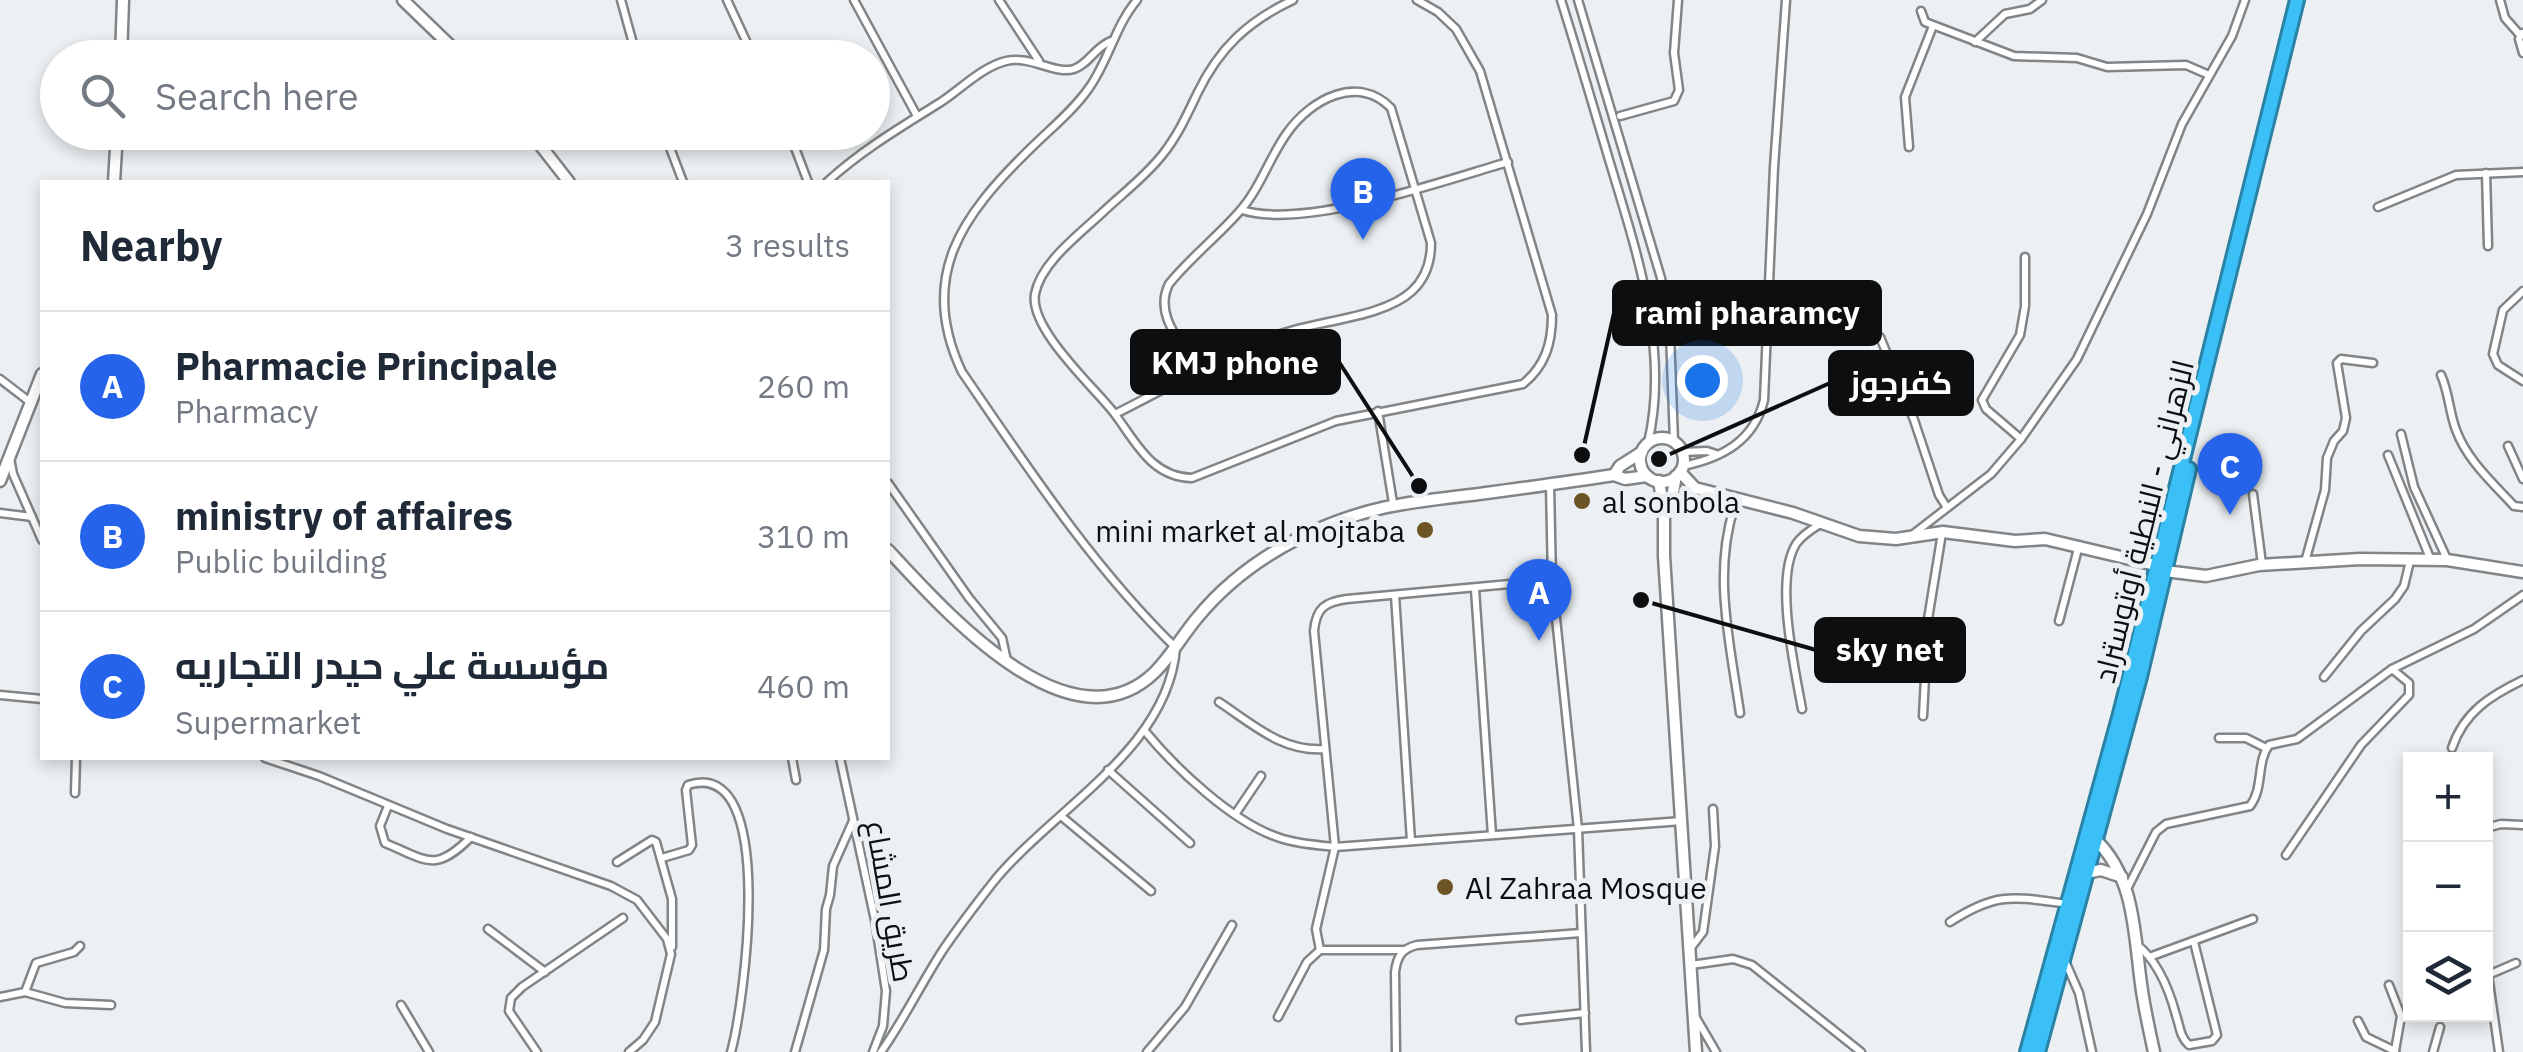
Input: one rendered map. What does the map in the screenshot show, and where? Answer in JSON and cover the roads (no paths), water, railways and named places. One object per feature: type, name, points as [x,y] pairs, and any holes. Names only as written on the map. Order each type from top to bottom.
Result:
[{"type":"highway","name":"الزهراني - النبطية أوتوستراد","points":[[2038,1052],[2096,839],[2298,0]]},
{"type":"highway","name":"الزهراني - النبطية أوتوستراد","points":[[2160,568],[2305,0]]},
{"type":"highway","name":"الزهراني - النبطية أوتوستراد","points":[[2028,1052],[2118,739]]},
{"type":"street","points":[[122,40],[123,0]]},
{"type":"street","points":[[404,0],[445,40]]},
{"type":"street","points":[[620,0],[632,40]]},
{"type":"street","points":[[727,0],[746,40]]},
{"type":"street","points":[[854,0],[876,40]]},
{"type":"street","points":[[999,0],[1041,62]]},
{"type":"street","points":[[1137,0],[1089,88],[1004,175],[960,233],[948,259],[943,317],[949,344],[962,372],[1036,480],[1145,618],[1176,648]]},
{"type":"street","points":[[1294,0],[1260,16],[1241,31],[1199,89],[1164,153],[1063,252],[1035,294],[1040,320],[1055,344],[1140,450],[1160,470],[1176,478],[1192,478],[1315,428],[1524,384],[1538,372],[1552,335],[1552,315],[1489,97],[1468,47],[1438,12],[1417,0]]},
{"type":"street","points":[[1562,0],[1632,236],[1651,320],[1657,396],[1642,469],[1653,478],[1664,512],[1696,1052]]},
{"type":"street","points":[[1578,0],[1661,278],[1670,333],[1674,442]]},
{"type":"street","points":[[1620,116],[1674,101],[1678,90],[1674,53],[1678,0]]},
{"type":"street","points":[[890,552],[1008,663],[1058,691],[1107,695],[1131,688],[1151,676],[1197,618],[1230,584],[1261,560],[1340,520],[1393,503],[1614,475],[1625,480],[1653,478],[1709,461],[1749,435],[1759,420],[1764,400],[1786,0]]},
{"type":"street","points":[[1974,42],[2005,14],[2030,8],[2042,0]]},
{"type":"street","points":[[1911,536],[1992,474],[2022,439],[2077,359],[2147,214],[2182,124],[2232,36],[2245,0]]},
{"type":"street","points":[[2500,0],[2506,18],[2522,34],[2523,53]]},
{"type":"street","points":[[1921,11],[1923,20],[1933,26],[2014,56],[2076,58],[2107,67],[2186,65],[2209,75]]},
{"type":"street","points":[[1909,148],[1906,97],[1933,26]]},
{"type":"street","points":[[890,133],[1000,63],[1020,60],[1063,70],[1076,68],[1096,48],[1112,40]]},
{"type":"street","points":[[890,66],[917,116]]},
{"type":"street","points":[[1114,414],[1286,332],[1386,306],[1411,292],[1428,270],[1431,243],[1391,108],[1379,95],[1346,91],[1324,100],[1296,123],[1242,210],[1183,267],[1164,294],[1164,315],[1199,372]]},
{"type":"street","points":[[114,180],[116,150]]},
{"type":"street","points":[[544,150],[567,180]]},
{"type":"street","points":[[671,150],[682,180]]},
{"type":"street","points":[[796,150],[807,180]]},
{"type":"street","points":[[829,180],[865,150]]},
{"type":"street","points":[[1242,210],[1283,217],[1418,189],[1508,162]]},
{"type":"street","points":[[2378,207],[2394,204],[2456,175],[2523,172]]},
{"type":"street","points":[[2486,173],[2488,246]]},
{"type":"street","points":[[1632,236],[1648,231]]},
{"type":"street","points":[[2022,439],[1986,410],[1982,400],[2020,335],[2025,306],[2025,258]]},
{"type":"street","points":[[2523,290],[2504,310],[2493,350],[2498,365],[2523,381]]},
{"type":"street","points":[[1880,337],[1946,506]]},
{"type":"street","points":[[2304,562],[2325,490],[2327,458],[2344,430],[2346,418],[2337,363],[2341,359],[2373,363]]},
{"type":"street","points":[[2442,375],[2456,431],[2468,454],[2514,506],[2523,507]]},
{"type":"street","points":[[0,379],[30,402]]},
{"type":"street","points":[[0,481],[40,379]]},
{"type":"street","points":[[1378,412],[1393,503]]},
{"type":"street","points":[[2400,434],[2414,488],[2447,560]]},
{"type":"street","points":[[1614,475],[1620,466],[1661,438],[1674,442],[1682,452],[1680,472],[1664,512]]},
{"type":"street","points":[[2508,446],[2523,479]]},
{"type":"street","points":[[1682,452],[1707,451],[1717,455]]},
{"type":"street","points":[[10,454],[13,474],[40,535]]},
{"type":"street","points":[[2388,456],[2431,560]]},
{"type":"street","points":[[1680,472],[1695,488],[1876,538],[1942,532],[2079,545],[2160,568],[2206,576],[2262,565],[2410,560],[2447,560],[2523,572]]},
{"type":"street","points":[[1550,484],[1552,580],[1578,830],[1586,1052]]},
{"type":"street","points":[[890,486],[1002,638],[1008,663]]},
{"type":"street","points":[[2253,494],[2262,565]]},
{"type":"street","points":[[1738,498],[1726,534],[1722,574],[1740,713]]},
{"type":"street","points":[[0,512],[32,517]]},
{"type":"street","points":[[1802,709],[1791,632],[1788,572],[1796,545],[1820,524]]},
{"type":"street","points":[[1922,716],[1928,619],[1942,532]]},
{"type":"street","points":[[2060,621],[2079,545]]},
{"type":"street","points":[[2324,677],[2352,640],[2395,599],[2404,586],[2410,560]]},
{"type":"street","points":[[1320,950],[1316,929],[1335,846],[1314,641],[1315,615],[1327,602],[1552,580]]},
{"type":"street","points":[[1475,589],[1492,835]]},
{"type":"street","points":[[2219,738],[2246,738],[2266,748],[2297,739],[2392,669],[2474,629],[2523,595]]},
{"type":"street","points":[[1395,596],[1411,841]]},
{"type":"street","points":[[881,1052],[943,950],[994,881],[1144,730],[1164,694],[1176,648]]},
{"type":"street","points":[[2286,855],[2362,745],[2410,695],[2409,683],[2392,669]]},
{"type":"street","points":[[2452,748],[2470,713],[2523,680]]},
{"type":"street","points":[[0,695],[40,699]]},
{"type":"street","points":[[1219,702],[1287,746],[1305,751],[1325,749]]},
{"type":"street","points":[[1144,730],[1187,777],[1276,837],[1299,844],[1335,846],[1682,821]]},
{"type":"street","points":[[2127,889],[2156,832],[2166,824],[2250,806],[2256,798],[2266,748]]},
{"type":"street","points":[[75,792],[76,760]]},
{"type":"street","points":[[272,760],[626,892],[650,913],[671,954]]},
{"type":"street","points":[[792,760],[796,780]]},
{"type":"street","name":"طريق المشاع","points":[[840,760],[886,991],[883,1026],[874,1052]]},
{"type":"street","points":[[1108,770],[1190,843]]},
{"type":"street","points":[[1236,813],[1261,776]]},
{"type":"street","points":[[662,858],[689,850],[692,845],[686,788],[702,783],[726,793],[742,837],[750,908],[742,1000],[731,1052]]},
{"type":"street","points":[[388,806],[380,826],[385,843],[416,856],[437,861],[449,858],[471,837]]},
{"type":"street","points":[[1689,950],[1703,932],[1715,846],[1713,809]]},
{"type":"street","points":[[1060,816],[1152,891]]},
{"type":"street","points":[[794,1052],[824,950],[833,866],[854,820]]},
{"type":"street","points":[[2493,826],[2523,825]]},
{"type":"street","points":[[2096,839],[2108,851],[2127,889],[2154,1052]]},
{"type":"street","points":[[617,862],[652,840],[658,844],[672,899],[671,954],[655,1022],[630,1052]]},
{"type":"street","points":[[2086,873],[2101,870],[2122,877]]},
{"type":"street","points":[[1950,922],[1972,908],[2002,897],[2069,904]]},
{"type":"street","points":[[536,1052],[509,1010],[516,992],[623,918]]},
{"type":"street","points":[[2152,956],[2253,919]]},
{"type":"street","points":[[1148,1052],[1185,1006],[1232,925]]},
{"type":"street","points":[[488,929],[544,972]]},
{"type":"street","points":[[1278,1017],[1306,962],[1320,950],[1403,950],[1581,934]]},
{"type":"street","points":[[2135,944],[2152,956],[2185,1044],[2212,1041],[2216,1035],[2194,942]]},
{"type":"street","points":[[25,992],[36,963],[68,954],[80,946]]},
{"type":"street","points":[[1396,1052],[1395,972],[1396,960],[1403,950]]},
{"type":"street","points":[[1690,966],[1733,960],[1752,965],[1861,1052]]},
{"type":"street","points":[[2065,960],[2079,993],[2092,1052]]},
{"type":"street","points":[[2493,973],[2516,963]]},
{"type":"street","points":[[2358,1021],[2366,1036],[2395,1051],[2400,1016],[2388,985]]},
{"type":"street","points":[[0,997],[25,992],[65,1003],[111,1006]]},
{"type":"street","points":[[401,1005],[429,1052]]},
{"type":"street","points":[[1520,1020],[1585,1013]]},
{"type":"street","points":[[1694,1014],[1716,1052]]},
{"type":"street","points":[[2493,1017],[2498,1052]]},
{"type":"street","points":[[2433,1052],[2440,1027]]},
{"type":"place","name":"ministry of affaires","points":[[1363,240]]},
{"type":"place","name":"rami pharamcy","points":[[1582,455]]},
{"type":"place","name":"كفرجوز","points":[[1659,459]]},
{"type":"place","name":"KMJ phone","points":[[1419,486]]},
{"type":"place","name":"al sonbola","points":[[1582,501]]},
{"type":"place","name":"مؤسسة علي حيدر التجاريه","points":[[2230,515]]},
{"type":"place","name":"mini market al mojtaba","points":[[1425,530]]},
{"type":"place","name":"sky net","points":[[1641,600]]},
{"type":"place","name":"Pharmacie Principale","points":[[1539,641]]},
{"type":"place","name":"Al Zahraa Mosque","points":[[1445,887]]}]
